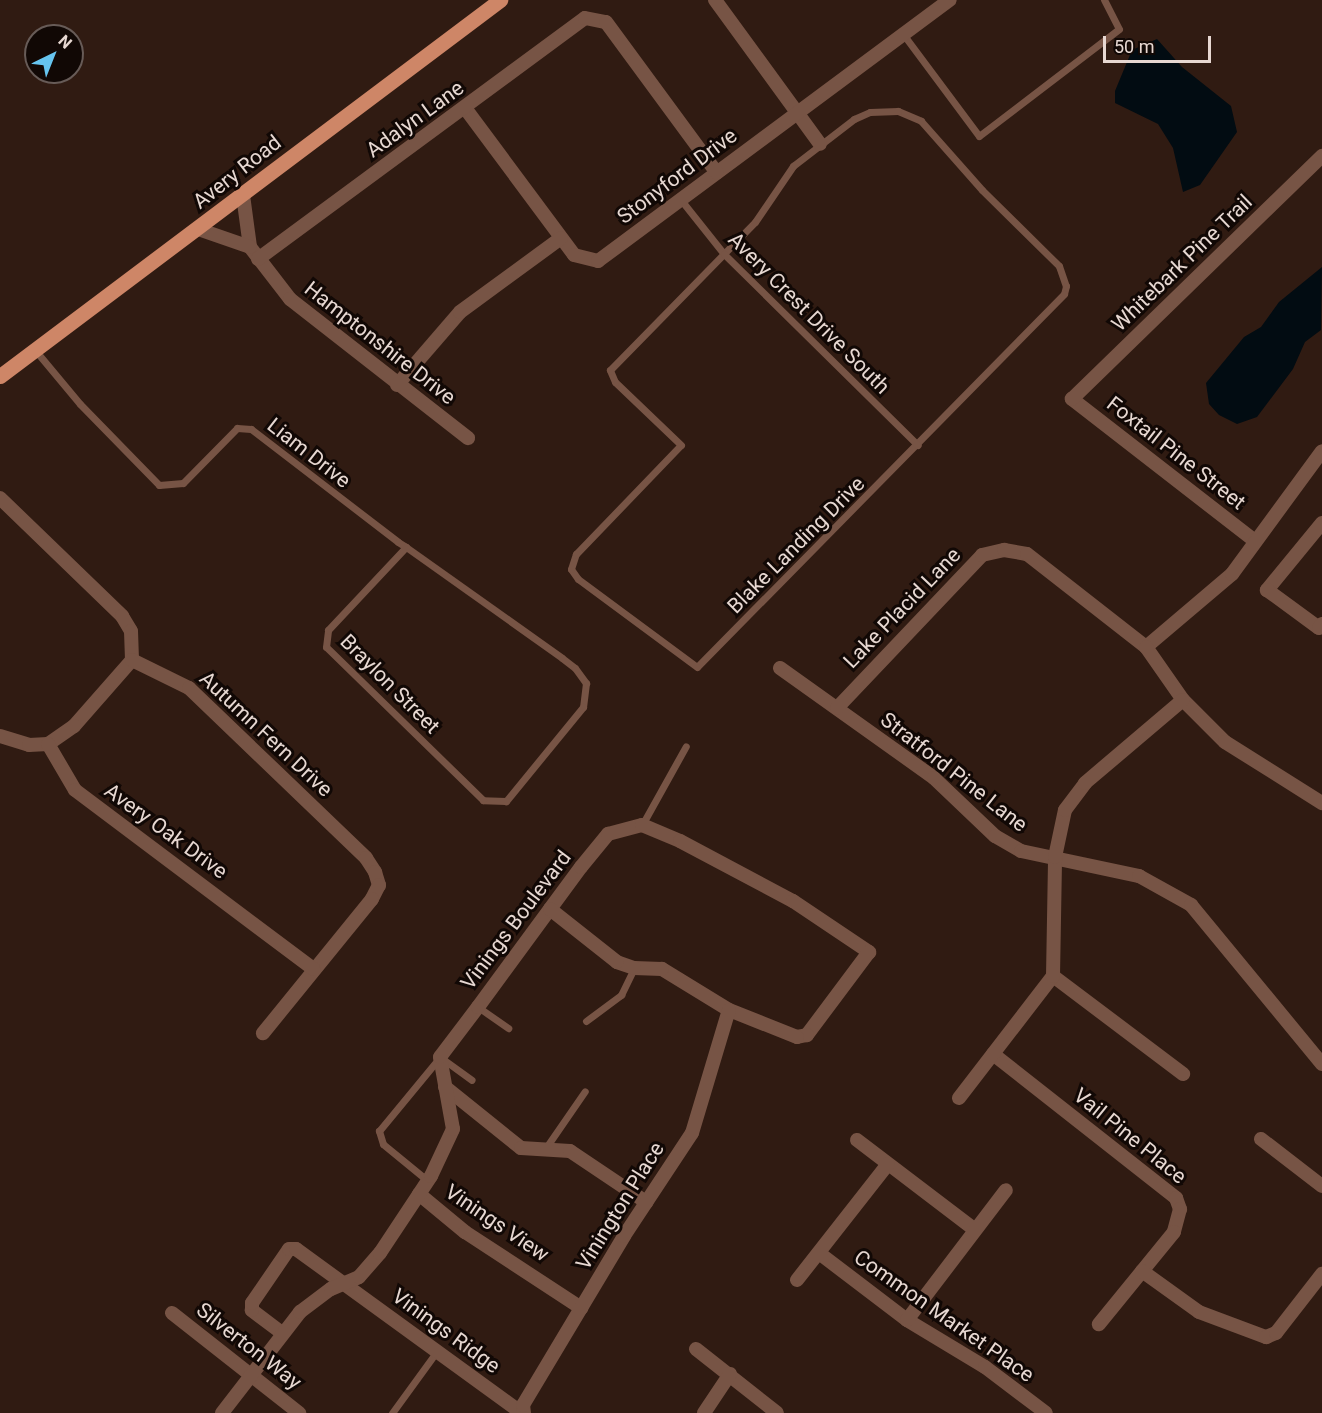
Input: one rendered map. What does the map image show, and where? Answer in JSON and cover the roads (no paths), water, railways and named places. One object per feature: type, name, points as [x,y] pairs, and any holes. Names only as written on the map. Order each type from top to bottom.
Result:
[{"type":"main road","name":"Avery Road","points":[[0,376],[500,0]]},
{"type":"street","points":[[715,0],[820,144]]},
{"type":"street","name":"Stonyford Drive","points":[[465,108],[561,238],[581,260],[598,261],[950,0]]},
{"type":"street","name":"Adalyn Lane","points":[[254,253],[465,108],[585,18],[598,18],[606,22],[717,172]]},
{"type":"street","name":"Whitebark Pine Trail","points":[[1072,399],[1322,156]]},
{"type":"street","points":[[243,195],[254,253]]},
{"type":"street","points":[[198,229],[254,253]]},
{"type":"street","points":[[397,385],[447,324],[561,238]]},
{"type":"street","name":"Hamptonshire Drive","points":[[254,253],[290,300],[468,438]]},
{"type":"street","name":"Foxtail Pine Street","points":[[1072,399],[1255,541]]},
{"type":"street","points":[[1322,451],[1232,574],[1146,647],[1183,700],[1226,742],[1322,803]]},
{"type":"street","points":[[0,498],[122,616],[131,631],[132,660],[74,726],[48,744],[29,745],[0,736]]},
{"type":"street","points":[[1321,627],[1267,590],[1322,523]]},
{"type":"street","name":"Lake Placid Lane","points":[[837,708],[982,555],[1004,550],[1027,554],[1050,569],[1146,647]]},
{"type":"street","name":"Autumn Fern Drive","points":[[132,660],[189,688],[366,858],[379,885],[313,969]]},
{"type":"street","name":"Stratford Pine Lane","points":[[780,668],[934,778],[995,836],[1021,851],[1138,876],[1191,905],[1322,1064]]},
{"type":"street","points":[[959,1098],[1053,976],[1055,857],[1065,810],[1084,783],[1183,700]]},
{"type":"street","name":"Avery Oak Drive","points":[[48,744],[75,790],[313,969]]},
{"type":"street","points":[[550,909],[617,962],[634,968],[662,969],[729,1010],[802,1038],[869,952],[793,901],[642,825]]},
{"type":"street","name":"Vinings Boulevard","points":[[440,1057],[608,834],[642,825]]},
{"type":"street","points":[[263,1033],[313,969]]},
{"type":"street","points":[[1053,976],[1183,1074]]},
{"type":"street","name":"Vinington Place","points":[[523,1413],[523,1405],[581,1308],[646,1202],[692,1133],[729,1010]]},
{"type":"street","name":"Vail Pine Place","points":[[993,1054],[1176,1198],[1180,1219],[1099,1324]]},
{"type":"street","points":[[222,1413],[300,1312],[344,1283],[359,1277],[380,1253],[428,1181],[453,1130],[440,1057]]},
{"type":"street","points":[[445,1088],[521,1148],[570,1151],[646,1202]]},
{"type":"street","points":[[1261,1139],[1322,1186]]},
{"type":"street","points":[[857,1140],[975,1230]]},
{"type":"street","name":"Common Market Place","points":[[797,1280],[888,1164]]},
{"type":"street","points":[[907,1320],[1006,1190]]},
{"type":"street","name":"Vinings View","points":[[419,1194],[465,1232],[581,1308]]},
{"type":"street","points":[[282,1333],[252,1310],[252,1303],[289,1249],[308,1256],[344,1283]]},
{"type":"street","name":"Common Market Place","points":[[819,1253],[907,1320],[985,1367],[1046,1413]]},
{"type":"street","points":[[1142,1271],[1199,1312],[1266,1337],[1276,1333],[1322,1274]]},
{"type":"street","name":"Vinings Ridge","points":[[344,1283],[523,1413]]},
{"type":"street","name":"Silverton Way","points":[[172,1313],[299,1413]]},
{"type":"street","points":[[696,1349],[777,1413]]},
{"type":"street","points":[[704,1413],[730,1374]]},
{"type":"lane","points":[[903,34],[979,136],[1119,29],[1104,0]]},
{"type":"lane","name":"Blake Landing Drive","points":[[724,254],[610,370],[615,382],[681,445],[576,554],[571,569],[578,579],[697,668],[1058,302],[1066,286],[1059,266],[982,190],[948,147],[921,121],[898,111],[870,112],[854,119],[820,144]]},
{"type":"lane","points":[[724,254],[755,222],[793,166],[820,144]]},
{"type":"lane","name":"Avery Crest Drive South","points":[[681,200],[724,254],[918,445]]},
{"type":"lane","name":"Liam Drive","points":[[35,350],[80,404],[159,485],[183,483],[237,428],[246,427],[406,547],[575,668],[586,683],[577,717],[500,802]]},
{"type":"lane","name":"Braylon Street","points":[[406,547],[328,630],[326,647],[483,800],[500,802]]},
{"type":"lane","points":[[642,825],[686,746]]},
{"type":"lane","points":[[586,1020],[621,995],[634,968]]},
{"type":"lane","points":[[478,1007],[508,1028]]},
{"type":"lane","points":[[428,1181],[378,1136],[440,1057],[472,1080]]},
{"type":"lane","points":[[545,1149],[585,1091]]},
{"type":"lane","points":[[392,1413],[437,1351]]}]
